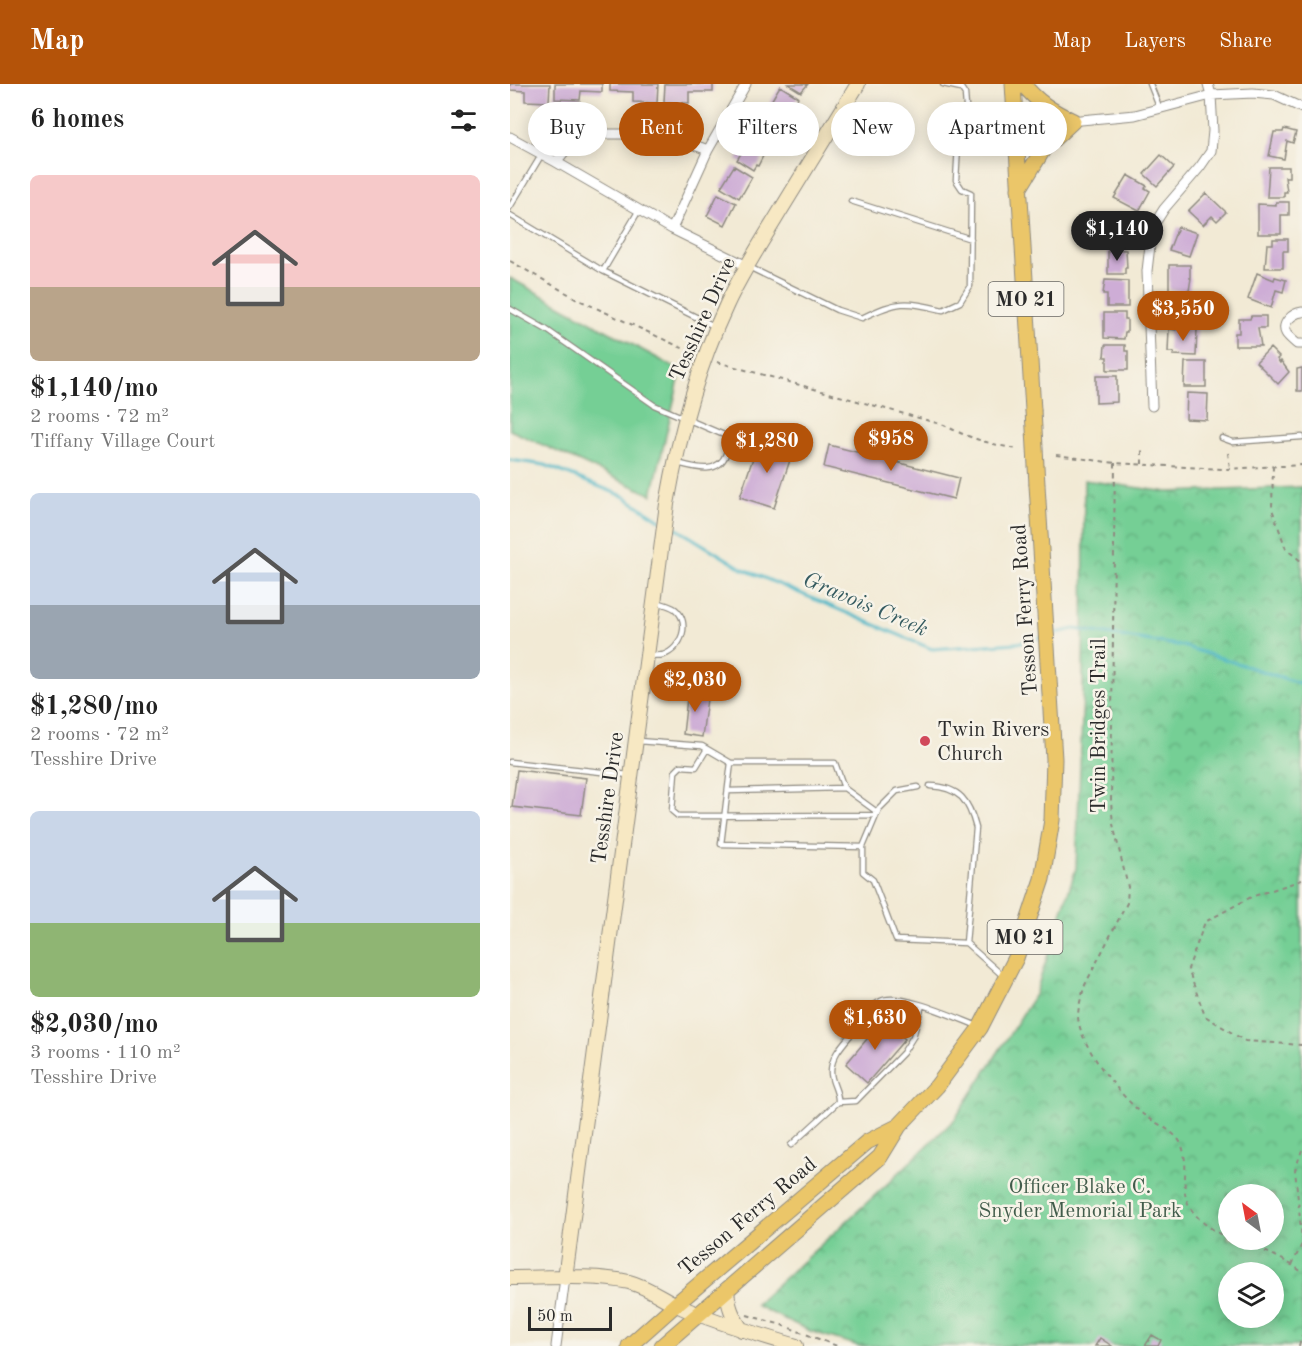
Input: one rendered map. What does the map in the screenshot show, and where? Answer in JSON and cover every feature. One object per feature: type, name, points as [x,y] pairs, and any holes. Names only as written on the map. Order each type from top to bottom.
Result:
[{"type":"main road","name":"Tesson Ferry Road","points":[[1012,84],[1014,102]]},
{"type":"main road","points":[[1019,189],[1044,147],[1073,121],[1049,110],[1023,84]]},
{"type":"main road","name":"Tesson Ferry Road","points":[[662,1346],[880,1157],[899,1126],[937,1086],[980,1028],[1007,979],[1029,925],[1047,855],[1054,791],[1052,712],[1017,156]]},
{"type":"main road","name":"Tesson Ferry Road","points":[[629,1346],[867,1142],[899,1126]]},
{"type":"street","points":[[672,229],[708,150],[747,84]]},
{"type":"street","name":"Tesshire Drive","points":[[556,1346],[674,462],[693,389],[717,327],[747,266],[858,84]]},
{"type":"street","points":[[1152,406],[1147,272],[1152,228],[1164,209],[1211,151],[1213,131],[1211,95],[1208,84]]},
{"type":"street","points":[[1067,122],[1135,115],[1211,95],[1253,93],[1274,95],[1302,108]]},
{"type":"street","points":[[556,162],[579,134],[643,134],[675,138],[708,150]]},
{"type":"street","points":[[510,137],[528,147]]},
{"type":"street","points":[[546,156],[672,229],[747,266]]},
{"type":"street","points":[[1302,312],[1288,318],[1285,329],[1286,334],[1297,344],[1302,344]]},
{"type":"street","points":[[510,1278],[608,1279],[631,1282],[697,1314],[796,1346]]},
{"type":"street","points":[[727,1289],[730,1310],[742,1330]]},
{"type":"lane","points":[[747,266],[837,310],[862,318],[885,307],[908,302],[943,310],[960,302],[970,286],[971,193],[962,189],[956,180],[958,147],[968,132],[965,94],[961,87],[944,84]]},
{"type":"lane","points":[[1150,84],[1160,109]]},
{"type":"lane","points":[[510,207],[541,156]]},
{"type":"lane","points":[[851,201],[971,239]]},
{"type":"lane","points":[[603,271],[639,210]]},
{"type":"lane","points":[[510,215],[603,271],[717,327]]},
{"type":"lane","points":[[510,309],[547,330],[654,405],[724,435],[727,446],[721,463],[708,468],[700,468],[674,462]]},
{"type":"lane","points":[[1222,438],[1233,441],[1302,437]]},
{"type":"lane","points":[[648,656],[664,654],[677,645],[684,630],[683,621],[675,609],[655,601]]},
{"type":"lane","points":[[636,741],[702,746],[731,764],[835,763],[844,788],[877,812]]},
{"type":"lane","points":[[707,749],[696,767],[681,766],[675,772],[672,811],[678,816],[724,818],[877,812]]},
{"type":"lane","points":[[510,762],[632,775]]},
{"type":"lane","points":[[731,764],[721,844],[863,847]]},
{"type":"lane","points":[[930,786],[943,787],[960,795],[971,809],[976,828],[966,943]]},
{"type":"lane","points":[[918,787],[897,791],[877,812],[863,847],[863,872],[873,880],[896,940],[966,943],[1007,979]]},
{"type":"lane","points":[[728,791],[844,788]]},
{"type":"lane","points":[[838,1102],[838,1094],[832,1083],[831,1071],[834,1058],[840,1047],[882,999],[940,1010],[980,1028]]},
{"type":"lane","points":[[791,1145],[838,1102],[856,1101],[903,1053],[913,1037],[922,1005]]},
{"type":"path","points":[[510,261],[579,300],[697,355]]},
{"type":"path","points":[[714,361],[944,425],[983,443],[1017,449]]},
{"type":"path","points":[[1142,450],[1142,464]]},
{"type":"path","points":[[1228,453],[1230,468]]},
{"type":"path","points":[[1056,455],[1115,463],[1230,468],[1302,465]]},
{"type":"path","name":"Twin Bridges Trail","points":[[1115,463],[1111,802],[1113,824],[1128,887],[1127,903],[1085,985],[1079,1009],[1080,1026],[1104,1072],[1123,1095],[1144,1115],[1179,1139],[1184,1151],[1186,1195],[1190,1206],[1203,1222],[1218,1233]]},
{"type":"path","points":[[1273,466],[1272,509],[1286,549],[1302,562]]},
{"type":"path","points":[[1302,880],[1251,897],[1205,922],[1188,969],[1205,1016],[1245,1041],[1302,1045]]},
{"type":"path","points":[[1302,1150],[1295,1170],[1302,1239]]},
{"type":"path","points":[[1292,1264],[1302,1244]]},
{"type":"path","name":"Twin Bridges Trail","points":[[1264,1250],[1292,1264],[1302,1272]]},
{"type":"path","points":[[744,1313],[837,1346]]},
{"type":"path","points":[[1299,1346],[1302,1335]]},
{"type":"green space","points":[[510,278],[681,371],[652,495],[510,430]]},
{"type":"green space","name":"Officer Blake C. Snyder Memorial Park","points":[[1084,480],[1168,492],[1302,487],[1302,1346],[859,1346],[810,1331],[755,1305],[955,1119],[1035,995],[1076,868],[1083,693]]},
{"type":"building","points":[[510,84],[550,84],[549,102],[525,101],[525,91],[510,90]]},
{"type":"building","points":[[555,84],[602,84],[602,92],[581,91],[580,100],[555,99]]},
{"type":"building","points":[[610,84],[658,84],[657,102],[633,102],[633,92],[610,91]]},
{"type":"building","points":[[665,84],[713,84],[713,92],[689,92],[689,102],[664,102]]},
{"type":"building","points":[[788,84],[808,84],[801,92]]},
{"type":"building","points":[[780,86],[798,97],[795,102],[771,102]]},
{"type":"building","points":[[1284,129],[1296,132],[1293,143],[1287,141],[1284,159],[1269,156],[1274,132],[1283,132]]},
{"type":"building","points":[[1161,155],[1174,167],[1157,186],[1144,174]]},
{"type":"building","points":[[739,156],[763,156],[753,170],[737,160]]},
{"type":"building","points":[[734,166],[752,177],[739,198],[721,187]]},
{"type":"building","points":[[1269,167],[1289,167],[1289,177],[1285,177],[1287,192],[1284,192],[1284,197],[1267,197]]},
{"type":"building","points":[[1128,175],[1147,186],[1145,188],[1150,191],[1139,211],[1114,198]]},
{"type":"building","points":[[1206,193],[1226,212],[1217,221],[1212,216],[1203,225],[1188,211]]},
{"type":"building","points":[[718,194],[736,203],[725,225],[707,216]]},
{"type":"building","points":[[1276,202],[1289,202],[1289,215],[1281,215],[1281,234],[1258,234],[1258,204],[1276,205]]},
{"type":"building","points":[[1117,213],[1136,218],[1129,243],[1102,235],[1104,229],[1108,230],[1110,223],[1113,224]]},
{"type":"building","points":[[1178,227],[1197,233],[1189,256],[1169,250]]},
{"type":"building","points":[[1273,239],[1288,239],[1288,251],[1283,251],[1283,268],[1265,268],[1267,244],[1273,244]]},
{"type":"building","points":[[1108,249],[1126,250],[1125,274],[1108,274]]},
{"type":"building","points":[[1169,265],[1190,265],[1189,291],[1169,290]]},
{"type":"building","points":[[1257,273],[1274,280],[1275,277],[1286,280],[1283,292],[1276,290],[1271,308],[1248,299]]},
{"type":"building","points":[[1105,280],[1128,281],[1128,307],[1107,307],[1107,294],[1103,294]]},
{"type":"building","points":[[1172,297],[1191,297],[1188,323],[1172,323],[1170,303],[1172,303]]},
{"type":"building","points":[[1104,313],[1125,313],[1127,332],[1125,332],[1124,339],[1104,338]]},
{"type":"building","points":[[1251,316],[1266,316],[1266,328],[1258,328],[1261,346],[1235,346],[1235,333],[1239,333],[1239,319],[1250,319]]},
{"type":"building","points":[[1176,328],[1197,329],[1196,356],[1173,355],[1174,352],[1168,352],[1169,329],[1176,330]]},
{"type":"building","points":[[1105,345],[1125,345],[1125,351],[1128,351],[1128,370],[1107,370],[1107,357],[1104,357]]},
{"type":"building","points":[[1270,348],[1289,372],[1278,384],[1256,362]]},
{"type":"building","points":[[1185,362],[1206,362],[1206,387],[1184,387]]},
{"type":"building","points":[[1302,368],[1302,391],[1297,391],[1297,369]]},
{"type":"building","points":[[1096,376],[1117,376],[1117,402],[1096,403]]},
{"type":"building","points":[[1187,393],[1208,394],[1207,420],[1186,419]]},
{"type":"building","points":[[759,440],[793,451],[774,508],[740,497]]},
{"type":"building","points":[[829,445],[959,478],[954,499],[824,467]]},
{"type":"building","points":[[688,689],[708,691],[702,737],[683,734]]},
{"type":"building","points":[[517,770],[586,778],[581,815],[512,807]]},
{"type":"building","points":[[883,1020],[905,1039],[867,1083],[846,1064]]},
{"type":"building","points":[[1152,1335],[1161,1340],[1158,1346],[1145,1346]]},
{"type":"building","points":[[1100,1338],[1112,1346],[1095,1346]]},
{"type":"waterway","name":"Gravois Creek","points":[[510,460],[545,465],[623,496],[660,520]]},
{"type":"waterway","name":"Gravois Creek","points":[[669,524],[743,569],[932,649],[1017,643],[1043,637]]},
{"type":"waterway","name":"Gravois Creek","points":[[1052,634],[1075,629],[1183,646],[1302,684]]},
{"type":"place","name":"Twin Rivers Church","points":[[925,741]]}]
